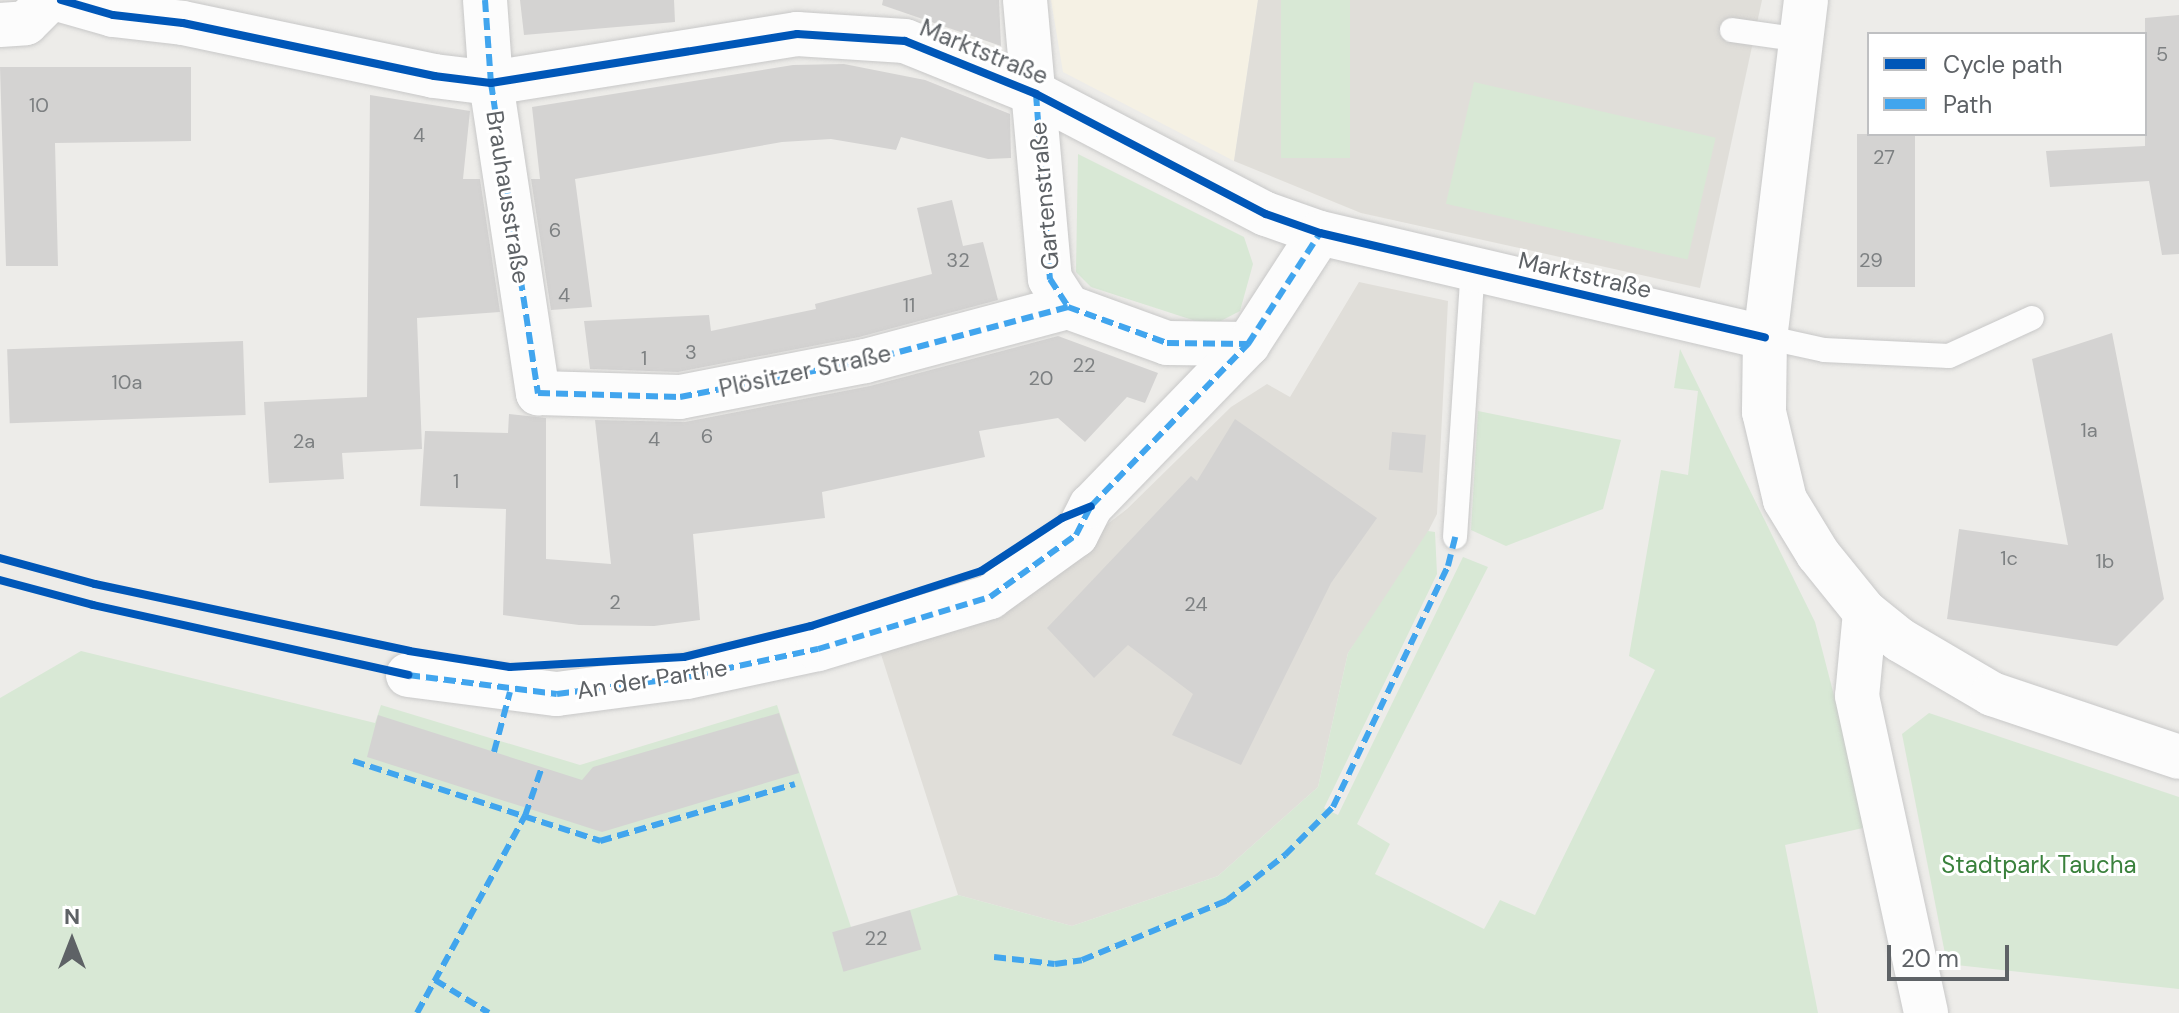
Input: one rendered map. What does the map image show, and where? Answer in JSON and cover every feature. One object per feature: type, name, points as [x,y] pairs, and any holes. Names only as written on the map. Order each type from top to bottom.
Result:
[{"type":"street","points":[[0,25],[26,23],[49,0]]},
{"type":"street","name":"Marktstraße","points":[[61,0],[113,15],[183,23],[434,76],[491,83],[797,34],[905,41],[1036,94],[1266,214],[1320,233],[1765,337]]},
{"type":"street","name":"Brauhausstraße","points":[[485,0],[491,83],[538,393]]},
{"type":"street","name":"Gartenstraße","points":[[1025,0],[1036,94],[1050,279],[1068,307]]},
{"type":"street","points":[[1803,20],[1765,337],[1764,412],[1780,488],[1818,554],[1865,612],[1900,640],[1992,694],[2179,757]]},
{"type":"street","points":[[1068,307],[1167,343],[1248,344],[1320,233]]},
{"type":"street","name":"Plösitzer Straße","points":[[538,393],[680,397],[865,361],[1068,307]]},
{"type":"street","name":"An der Parthe","points":[[408,675],[557,694],[687,677],[818,649],[990,597],[1076,535],[1091,506],[1248,344]]},
{"type":"street","points":[[1865,612],[1857,696],[1926,1013]]},
{"type":"lane","points":[[1732,30],[1803,20]]},
{"type":"lane","points":[[1455,537],[1477,351],[1473,269]]},
{"type":"lane","points":[[1765,337],[1824,350],[1949,356],[2032,318]]},
{"type":"shaded area","points":[[1051,0],[1258,0],[1234,161],[1063,72]]},
{"type":"shaded area","points":[[1258,0],[1762,0],[1700,288],[1361,213],[1234,161]]},
{"type":"shaded area","points":[[1359,282],[1448,301],[1437,514],[1412,563],[1348,653],[1318,787],[1218,876],[1072,926],[958,895],[879,648],[1022,590],[1127,509],[1231,407],[1267,384],[1290,397]]},
{"type":"green space","points":[[1281,0],[1350,0],[1350,158],[1281,158]]},
{"type":"green space","points":[[1474,82],[1716,138],[1688,260],[1446,204]]},
{"type":"green space","points":[[1078,154],[1244,237],[1253,264],[1240,311],[1211,326],[1091,287],[1076,272]]},
{"type":"green space","points":[[1680,349],[1815,622],[1868,827],[1785,845],[1818,1013],[0,1013],[0,698],[81,651],[375,723],[381,705],[580,765],[777,705],[864,966],[910,910],[958,895],[1072,926],[1218,876],[1318,787],[1348,653],[1428,531],[1435,532],[1437,574],[1324,808],[1338,815],[1463,557],[1488,567],[1357,824],[1390,844],[1375,874],[1484,929],[1500,900],[1535,915],[1655,670],[1629,656],[1661,470],[1688,475],[1698,391],[1674,388]]},
{"type":"green space","points":[[1478,411],[1621,440],[1603,509],[1506,546],[1471,530]]},
{"type":"green space","name":"Stadtpark Taucha","points":[[1929,713],[2179,797],[2179,989],[1947,964],[1902,734]]},
{"type":"building","points":[[520,0],[674,0],[675,22],[524,35]]},
{"type":"building","points":[[883,0],[999,0],[1001,46],[882,5]]},
{"type":"building","points":[[2179,15],[2179,254],[2162,255],[2149,181],[2050,187],[2046,151],[2145,146],[2145,18]]},
{"type":"building","points":[[844,64],[925,80],[1010,114],[1011,158],[988,159],[901,137],[896,150],[831,139],[782,142],[575,179],[592,307],[551,310],[531,179],[540,179],[532,107],[793,65]]},
{"type":"building","points":[[0,67],[191,67],[191,141],[55,143],[58,266],[6,266]]},
{"type":"building","points":[[370,95],[470,111],[463,179],[480,179],[500,312],[417,318],[422,449],[342,453],[344,479],[269,483],[264,402],[367,397]]},
{"type":"building","points":[[1857,134],[1915,136],[1915,287],[1857,287]]},
{"type":"building","points":[[952,200],[963,246],[983,242],[998,300],[859,337],[678,372],[590,369],[584,321],[709,315],[711,331],[816,309],[815,304],[932,274],[917,208]]},
{"type":"building","points":[[2112,333],[2164,599],[2117,646],[1947,619],[1959,529],[2068,545],[2032,359]]},
{"type":"building","points":[[1058,336],[1158,373],[1145,403],[1127,397],[1085,442],[1058,418],[979,431],[985,457],[822,492],[825,518],[693,534],[700,620],[654,626],[579,625],[503,615],[506,509],[420,506],[425,431],[508,433],[509,414],[546,418],[546,559],[611,564],[595,420],[685,422],[870,386]]},
{"type":"building","points":[[243,341],[246,415],[10,423],[7,349]]},
{"type":"building","points":[[1235,419],[1377,518],[1331,583],[1241,765],[1172,735],[1193,694],[1128,645],[1094,678],[1047,628],[1191,476],[1197,481]]},
{"type":"building","points":[[1392,432],[1426,435],[1423,473],[1389,470]]},
{"type":"building","points":[[779,713],[799,773],[602,832],[367,757],[378,715],[582,780],[593,767]]},
{"type":"building","points":[[910,910],[921,949],[843,972],[832,932]]},
{"type":"marked path","points":[[485,0],[491,83],[538,393],[680,397],[865,361],[1068,307]]},
{"type":"marked path","points":[[1036,94],[1050,279],[1068,307],[1167,343],[1248,344],[1320,233]]},
{"type":"marked path","points":[[408,675],[557,694],[687,677],[818,649],[990,597],[1076,535],[1091,506],[1248,344]]},
{"type":"marked path","points":[[994,957],[1055,964],[1082,960],[1226,901],[1285,855],[1333,807],[1448,566],[1455,537]]},
{"type":"marked path","points":[[494,752],[510,692]]},
{"type":"marked path","points":[[353,761],[600,841],[795,784]]},
{"type":"marked path","points":[[417,1013],[525,816],[542,767]]},
{"type":"marked path","points":[[435,980],[489,1013]]},
{"type":"cycle path","points":[[61,0],[113,15],[183,23],[434,76],[491,83],[797,34],[905,41],[1036,94],[1266,214],[1320,233],[1765,337]]},
{"type":"cycle path","points":[[0,558],[95,584],[409,651],[510,667],[684,657],[811,626],[981,571],[1062,518],[1091,506]]},
{"type":"cycle path","points":[[0,580],[93,605],[408,675]]}]
